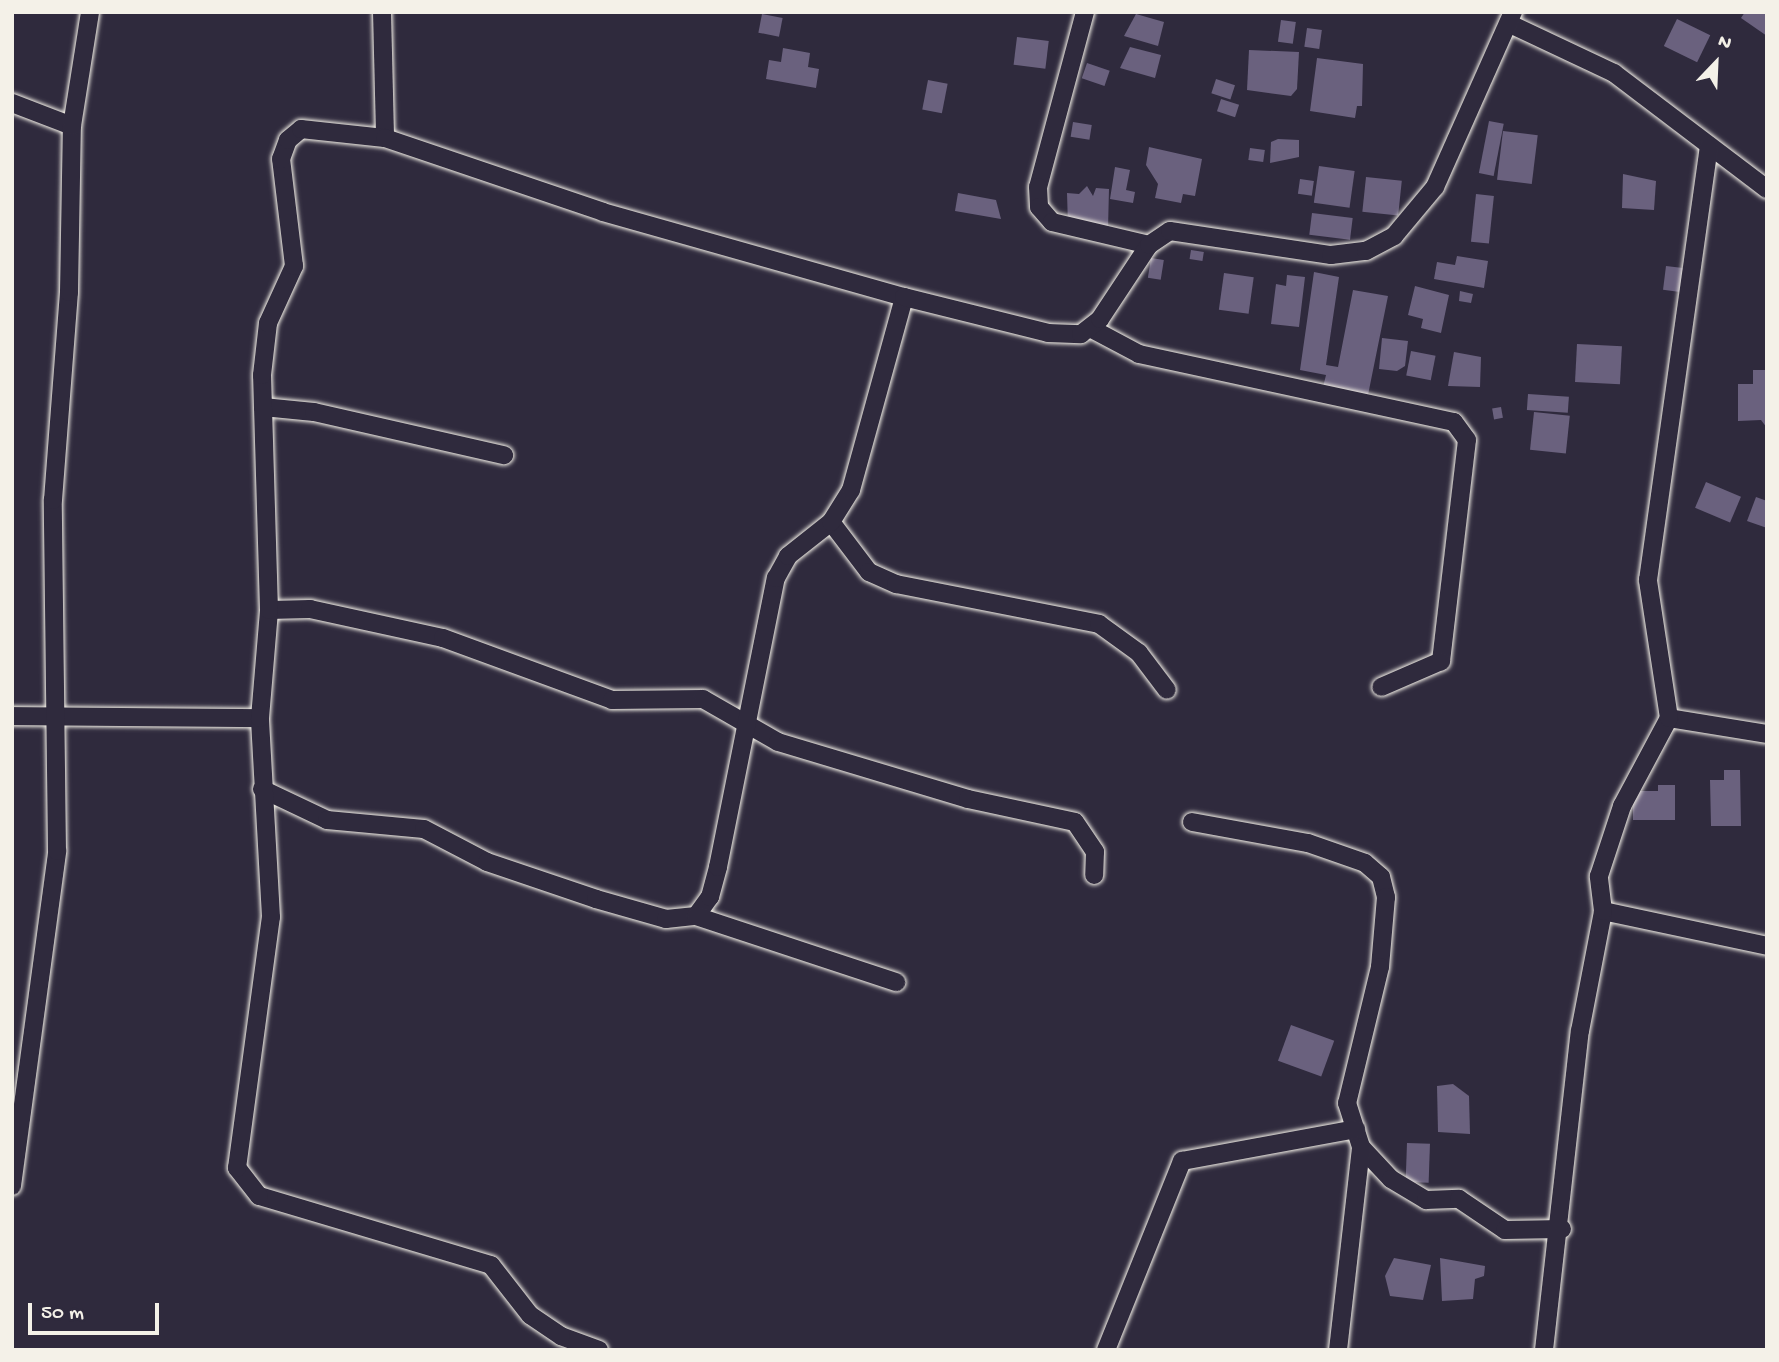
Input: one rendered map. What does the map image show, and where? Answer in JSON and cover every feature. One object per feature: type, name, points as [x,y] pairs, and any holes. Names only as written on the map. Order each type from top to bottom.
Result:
[{"type":"street","points":[[12,1186],[33,996],[53,901],[57,719],[53,500],[69,292],[72,126],[90,12]]},
{"type":"street","points":[[382,12],[385,138]]},
{"type":"street","points":[[1085,12],[1038,187],[1039,207],[1052,222],[1149,245]]},
{"type":"street","points":[[1091,329],[1149,245],[1170,231],[1202,232],[1331,255],[1366,251],[1394,236],[1435,187],[1511,18],[1614,73],[1767,189]]},
{"type":"street","points":[[12,103],[72,126]]},
{"type":"street","points":[[599,1350],[561,1336],[530,1315],[491,1265],[259,1196],[245,1184],[237,1168],[271,917],[260,718],[269,610],[263,407],[268,323],[294,266],[281,159],[288,140],[301,130],[385,138],[603,212],[904,298],[1048,332],[1091,329],[1139,354],[1347,404],[1426,412],[1454,422],[1467,440],[1441,661],[1381,687]]},
{"type":"street","points":[[1544,1350],[1562,1229],[1580,1031],[1603,911],[1599,876],[1607,843],[1669,718],[1648,580],[1709,146]]},
{"type":"street","points":[[696,916],[713,887],[776,578],[788,556],[831,522],[851,490],[904,298]]},
{"type":"street","points":[[263,407],[314,412],[504,456]]},
{"type":"street","points":[[831,522],[869,572],[896,584],[1063,614],[1119,635],[1167,690]]},
{"type":"street","points":[[269,610],[310,609],[443,638],[612,699],[703,699],[748,719],[778,742],[968,799],[1075,822],[1096,852],[1094,875]]},
{"type":"street","points":[[12,716],[57,719],[260,718]]},
{"type":"street","points":[[1669,718],[1767,734]]},
{"type":"street","points":[[262,789],[327,820],[424,829],[487,862],[596,899],[666,919],[696,916],[897,982]]},
{"type":"street","points":[[1192,822],[1308,843],[1365,863],[1381,877],[1386,897],[1380,967],[1349,1081],[1347,1103],[1361,1147],[1338,1350]]},
{"type":"street","points":[[1603,911],[1767,946]]},
{"type":"street","points":[[1106,1350],[1182,1161],[1356,1129]]},
{"type":"street","points":[[1361,1147],[1391,1179],[1426,1200],[1460,1199],[1505,1230],[1562,1229]]},
{"type":"building","points":[[1745,12],[1767,12],[1767,36],[1741,18]]},
{"type":"building","points":[[762,14],[783,18],[779,37],[758,33]]},
{"type":"building","points":[[1136,14],[1164,22],[1158,46],[1124,36]]},
{"type":"building","points":[[1677,19],[1710,35],[1697,62],[1664,46]]},
{"type":"building","points":[[1281,20],[1296,22],[1293,44],[1278,42]]},
{"type":"building","points":[[1307,28],[1322,30],[1319,49],[1304,47]]},
{"type":"building","points":[[1017,37],[1049,41],[1045,69],[1014,65]]},
{"type":"building","points":[[1130,47],[1161,55],[1155,78],[1120,68]]},
{"type":"building","points":[[783,48],[810,53],[808,67],[819,69],[816,88],[766,79],[769,60],[781,62]]},
{"type":"building","points":[[1249,50],[1299,52],[1297,89],[1291,96],[1247,90]]},
{"type":"building","points":[[1317,58],[1363,64],[1362,106],[1357,106],[1355,118],[1310,111]]},
{"type":"building","points":[[1087,63],[1110,71],[1104,86],[1082,78]]},
{"type":"building","points":[[1216,79],[1235,85],[1230,99],[1211,93]]},
{"type":"building","points":[[928,80],[948,84],[942,113],[922,109]]},
{"type":"building","points":[[1221,99],[1239,105],[1235,117],[1217,111]]},
{"type":"building","points":[[1489,121],[1504,124],[1494,176],[1479,173]]},
{"type":"building","points":[[1073,122],[1092,125],[1089,140],[1071,137]]},
{"type":"building","points":[[1503,131],[1538,135],[1532,184],[1497,180]]},
{"type":"building","points":[[1278,139],[1299,140],[1299,157],[1270,163],[1271,142]]},
{"type":"building","points":[[1149,147],[1202,159],[1195,196],[1183,194],[1181,203],[1155,198],[1158,184],[1146,165]]},
{"type":"building","points":[[1250,148],[1265,150],[1263,162],[1248,160]]},
{"type":"building","points":[[1319,166],[1355,171],[1350,208],[1314,203]]},
{"type":"building","points":[[1115,167],[1130,170],[1126,190],[1135,192],[1133,203],[1110,199]]},
{"type":"building","points":[[1623,174],[1656,181],[1654,210],[1622,208]]},
{"type":"building","points":[[1366,177],[1402,181],[1398,216],[1362,212]]},
{"type":"building","points":[[1300,179],[1314,181],[1312,196],[1298,194]]},
{"type":"building","points":[[1087,186],[1093,196],[1096,188],[1109,189],[1108,229],[1068,226],[1067,193],[1079,194]]},
{"type":"building","points":[[958,193],[996,200],[1001,219],[955,211]]},
{"type":"building","points":[[1476,194],[1494,196],[1489,244],[1471,242]]},
{"type":"building","points":[[1312,213],[1353,218],[1350,240],[1309,235]]},
{"type":"building","points":[[1191,250],[1204,252],[1202,261],[1190,259]]},
{"type":"building","points":[[1457,256],[1488,261],[1484,288],[1434,279],[1437,262],[1455,265]]},
{"type":"building","points":[[1151,258],[1164,260],[1161,280],[1148,278]]},
{"type":"building","points":[[1666,266],[1683,268],[1680,292],[1663,290]]},
{"type":"building","points":[[1314,272],[1339,277],[1326,365],[1338,367],[1353,290],[1388,296],[1368,395],[1323,387],[1326,375],[1300,370]]},
{"type":"building","points":[[1224,273],[1254,277],[1249,314],[1219,310]]},
{"type":"building","points":[[1287,275],[1305,277],[1299,327],[1271,324],[1276,284],[1286,286]]},
{"type":"building","points":[[1415,286],[1449,295],[1441,333],[1421,328],[1423,319],[1408,315]]},
{"type":"building","points":[[1460,291],[1473,294],[1471,303],[1459,301]]},
{"type":"building","points":[[1382,338],[1408,341],[1405,366],[1397,371],[1379,369]]},
{"type":"building","points":[[1577,344],[1622,346],[1620,384],[1575,382]]},
{"type":"building","points":[[1411,351],[1436,356],[1431,380],[1406,376]]},
{"type":"building","points":[[1454,352],[1481,357],[1480,387],[1448,386]]},
{"type":"building","points":[[1753,370],[1767,370],[1767,428],[1761,420],[1738,421],[1738,384],[1753,384]]},
{"type":"building","points":[[1528,394],[1569,397],[1568,413],[1527,410]]},
{"type":"building","points":[[1501,407],[1503,418],[1494,419],[1492,409]]},
{"type":"building","points":[[1534,412],[1570,416],[1566,454],[1530,450]]},
{"type":"building","points":[[1706,482],[1741,497],[1730,523],[1695,508]]},
{"type":"building","points":[[1756,497],[1767,501],[1767,528],[1747,521]]},
{"type":"building","points":[[1724,770],[1740,770],[1741,826],[1711,826],[1710,780],[1724,780]]},
{"type":"building","points":[[1658,785],[1675,785],[1675,820],[1633,820],[1633,791],[1658,791]]},
{"type":"building","points":[[1291,1025],[1334,1041],[1321,1076],[1278,1061]]},
{"type":"building","points":[[1453,1084],[1469,1096],[1470,1134],[1438,1132],[1437,1086]]},
{"type":"building","points":[[1407,1143],[1430,1144],[1429,1183],[1406,1182]]},
{"type":"building","points":[[1394,1258],[1431,1265],[1423,1300],[1390,1296],[1385,1276]]},
{"type":"building","points":[[1440,1258],[1485,1266],[1484,1276],[1475,1279],[1473,1299],[1442,1301]]}]
